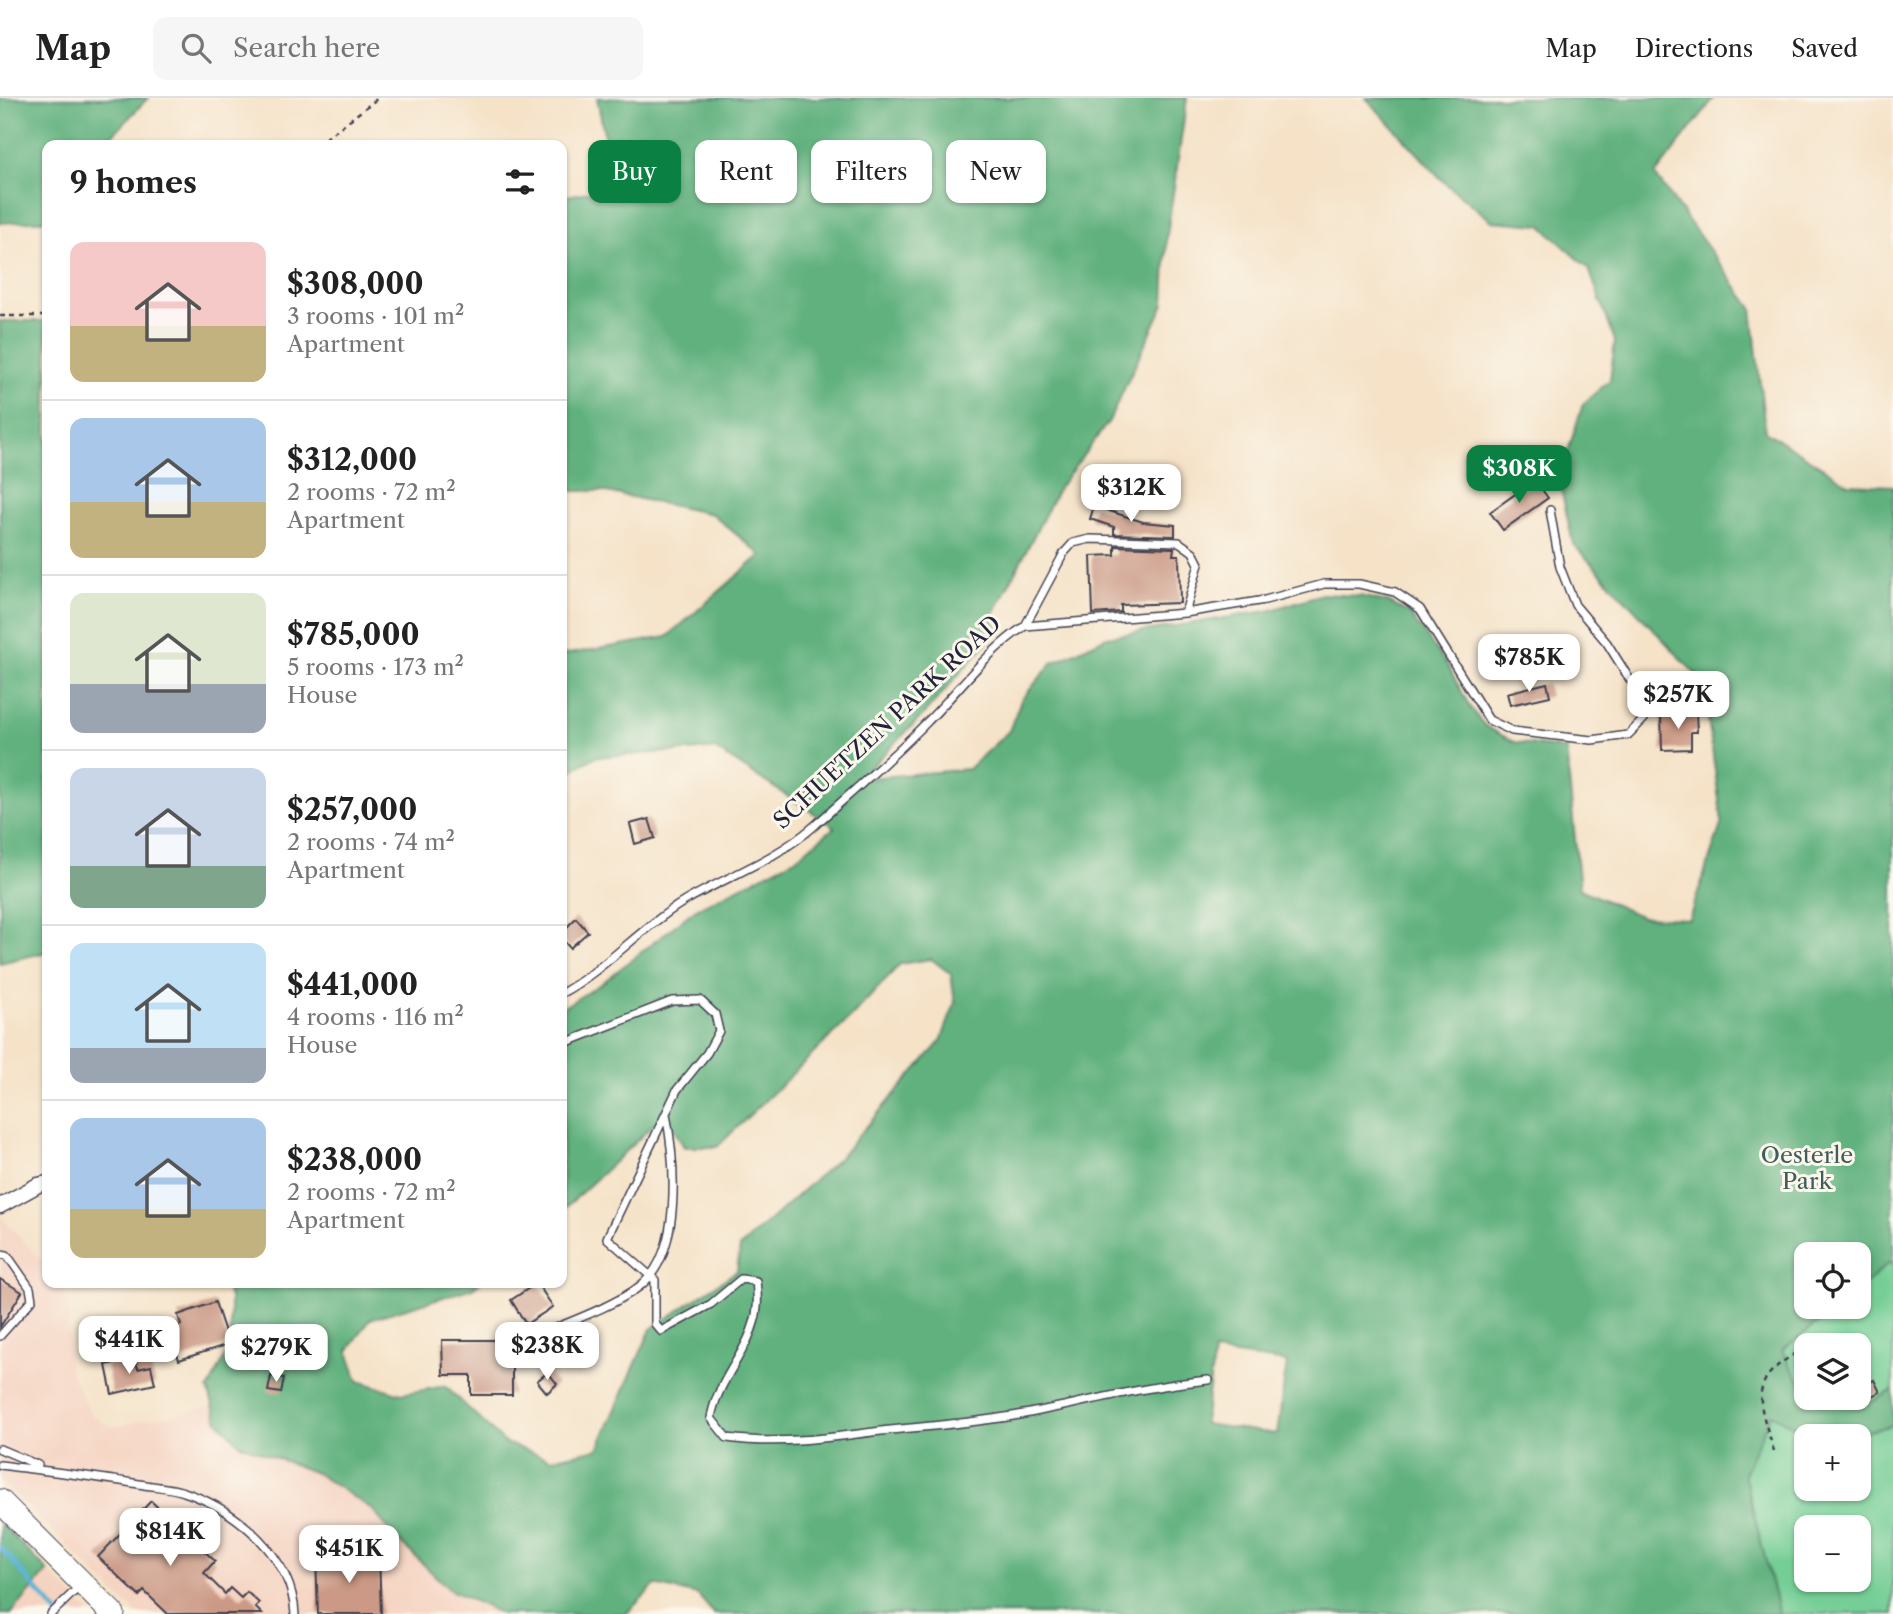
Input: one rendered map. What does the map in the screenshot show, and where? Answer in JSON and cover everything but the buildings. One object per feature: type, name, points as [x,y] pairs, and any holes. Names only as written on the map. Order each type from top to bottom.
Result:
[{"type":"main road","points":[[0,1501],[75,1591],[113,1614]]},
{"type":"street","points":[[0,1206],[42,1184]]},
{"type":"lane","name":"SCHUETZEN PARK ROAD","points":[[567,990],[587,979],[684,901],[740,874],[810,829],[925,724],[1007,638],[1025,626],[1185,613],[1265,600],[1324,584],[1359,584],[1395,592],[1420,609],[1489,720],[1512,731],[1566,738],[1592,740],[1629,734],[1644,719],[1637,691],[1607,643],[1575,605],[1560,567],[1550,510]]},
{"type":"lane","points":[[1025,626],[1064,553],[1073,543],[1090,539],[1179,542],[1193,552],[1199,565],[1185,613]]},
{"type":"lane","points":[[567,1042],[661,1005],[700,1000],[715,1014],[719,1031],[708,1053],[677,1090],[607,1238],[651,1275],[657,1291],[655,1324],[661,1331],[711,1304],[741,1279],[756,1281],[757,1310],[739,1357],[714,1398],[711,1418],[727,1438],[755,1442],[807,1441],[961,1423],[1022,1414],[1163,1384],[1208,1380]]},
{"type":"lane","points":[[519,1343],[640,1287],[656,1268],[673,1217],[674,1152],[666,1113]]},
{"type":"lane","points":[[0,1254],[7,1255],[30,1288],[32,1300],[0,1336]]},
{"type":"lane","points":[[0,1448],[52,1469]]},
{"type":"lane","points":[[0,1465],[52,1469],[186,1492],[235,1518],[275,1554],[294,1595],[295,1614]]},
{"type":"lane","points":[[51,1614],[75,1591]]},
{"type":"path","points":[[323,140],[378,98]]},
{"type":"path","points":[[0,316],[42,316]]},
{"type":"path","points":[[1774,1451],[1759,1401],[1761,1387],[1766,1374],[1794,1356]]},
{"type":"shaded area","points":[[0,1216],[42,1261],[42,1288],[63,1288],[69,1304],[69,1370],[92,1416],[112,1427],[214,1406],[218,1421],[240,1444],[316,1473],[372,1509],[392,1534],[450,1590],[502,1614],[137,1614],[0,1480]]},
{"type":"shaded area","points":[[48,1571],[91,1614],[11,1614]]},
{"type":"green space","points":[[0,98],[148,98],[108,140],[42,140],[42,220],[0,223]]},
{"type":"green space","points":[[597,98],[1187,98],[1167,235],[1164,304],[1109,421],[1058,489],[991,619],[999,629],[923,715],[859,779],[968,769],[1009,731],[1021,700],[1052,663],[1107,637],[1268,611],[1322,594],[1360,596],[1387,602],[1409,613],[1448,666],[1471,709],[1485,726],[1514,742],[1566,749],[1580,889],[1642,917],[1689,919],[1722,822],[1703,682],[1573,544],[1559,479],[1583,404],[1610,380],[1615,341],[1589,269],[1541,225],[1492,221],[1445,183],[1366,98],[1714,98],[1655,175],[1752,308],[1765,431],[1849,484],[1893,486],[1893,1266],[1890,1262],[1871,1279],[1871,1242],[1794,1242],[1794,1319],[1823,1319],[1805,1333],[1794,1333],[1794,1341],[1782,1350],[1794,1372],[1794,1410],[1871,1410],[1871,1402],[1893,1390],[1893,1425],[1871,1430],[1871,1424],[1794,1424],[1794,1426],[1771,1414],[1744,1474],[1779,1614],[714,1614],[698,1595],[655,1585],[626,1614],[502,1614],[450,1590],[392,1534],[372,1509],[316,1473],[240,1444],[218,1421],[208,1389],[230,1348],[230,1297],[226,1288],[473,1288],[370,1319],[348,1351],[358,1381],[401,1394],[445,1386],[505,1443],[551,1459],[598,1449],[651,1329],[737,1271],[740,1247],[840,1157],[941,1041],[955,1003],[951,974],[931,959],[900,964],[852,1016],[717,1147],[684,1147],[665,1114],[567,1206],[567,1005],[602,983],[696,909],[795,859],[835,827],[715,749],[595,757],[567,773],[567,654],[667,637],[761,555],[712,514],[602,491],[567,491],[567,196],[588,192],[588,203],[681,203],[681,140],[606,140]],"holes":[[[1214,1352],[1287,1362],[1277,1434],[1204,1424]]]},
{"type":"green space","points":[[0,321],[42,321],[42,953],[0,963]]},
{"type":"green space","name":"Oesterle Park","points":[[1893,1061],[1893,1614],[1698,1614],[1708,1102]]},
{"type":"green space","points":[[0,1523],[48,1571],[11,1614],[0,1614]]},
{"type":"waterway","points":[[0,1547],[58,1614]]}]
